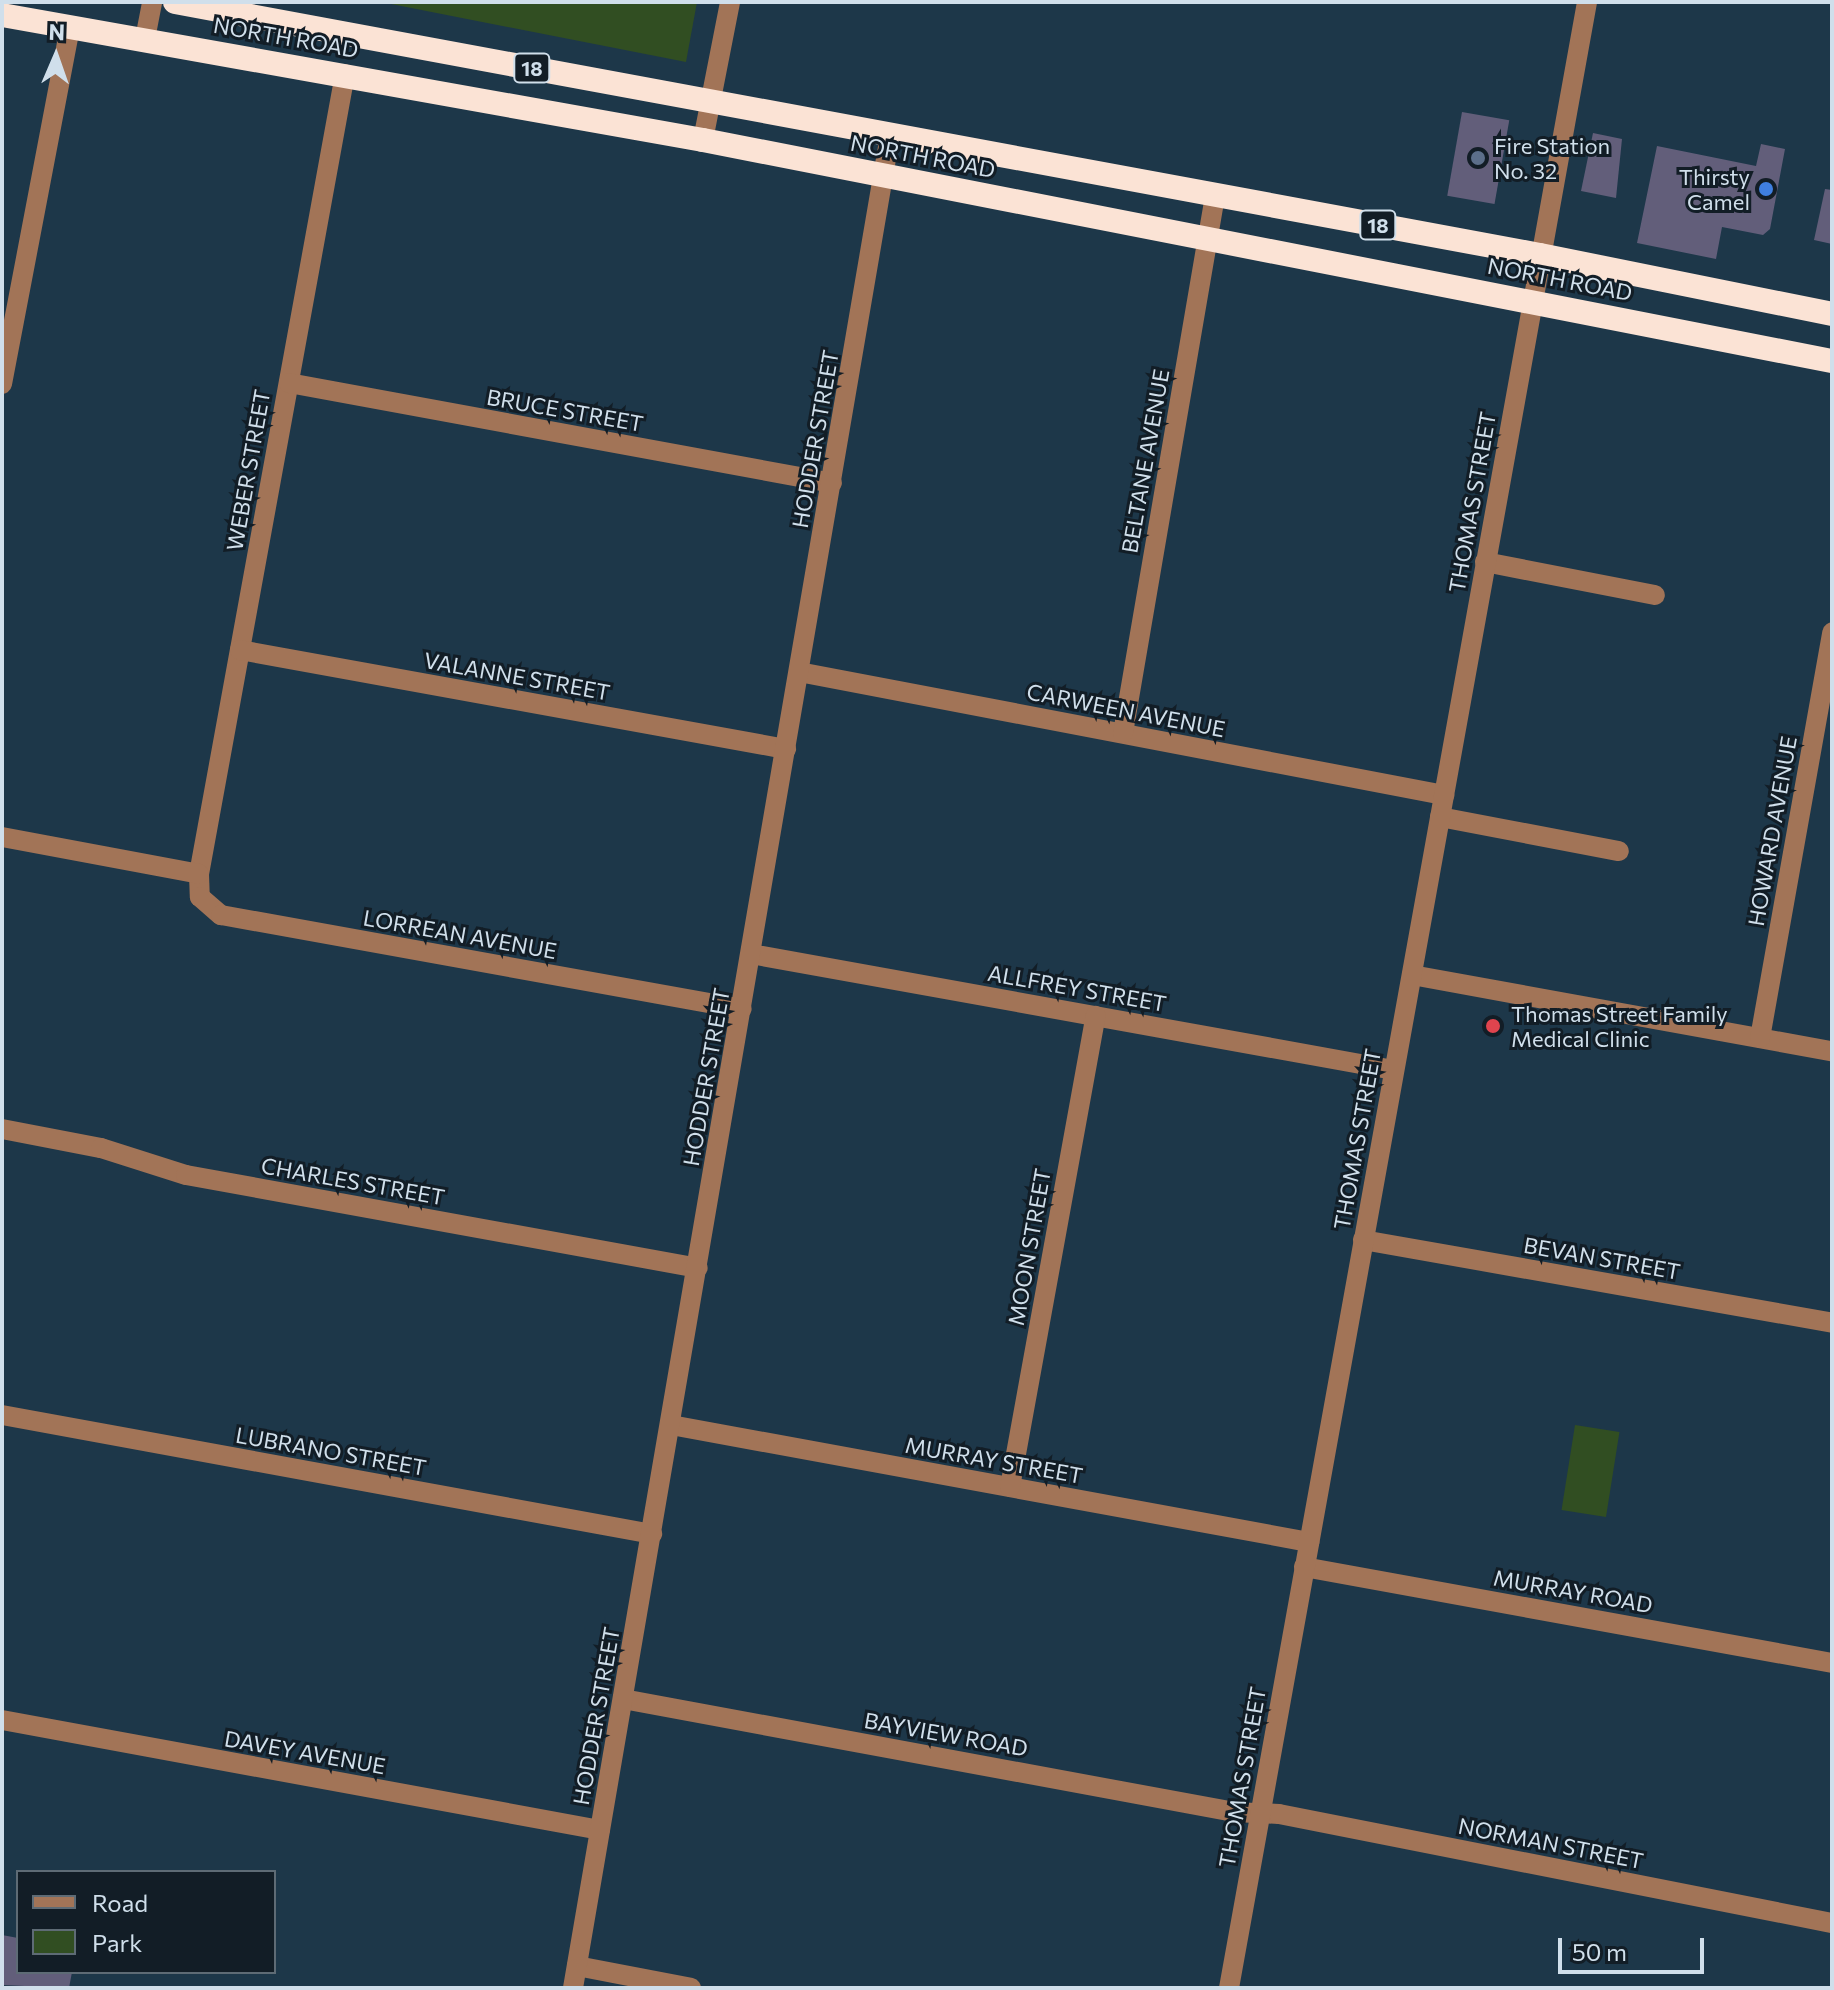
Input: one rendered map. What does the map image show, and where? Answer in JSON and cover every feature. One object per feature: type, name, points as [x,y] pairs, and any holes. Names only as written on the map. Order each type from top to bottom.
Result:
[{"type":"highway","name":"NORTH ROAD","points":[[175,2],[1540,255],[1832,314]]},
{"type":"highway","name":"NORTH ROAD","points":[[2,15],[345,74],[884,174],[1532,299],[1832,361]]},
{"type":"highway","points":[[1357,265],[1366,223]]},
{"type":"street","points":[[145,39],[152,2]]},
{"type":"street","points":[[703,140],[730,2]]},
{"type":"street","name":"THOMAS STREET","points":[[1229,1988],[1587,2]]},
{"type":"street","points":[[2,384],[70,27]]},
{"type":"street","name":"WEBER STREET","points":[[199,874],[345,74]]},
{"type":"street","name":"HODDER STREET","points":[[573,1988],[890,135]]},
{"type":"street","name":"BELTANE AVENUE","points":[[1123,733],[1215,196]]},
{"type":"street","name":"BRUCE STREET","points":[[289,383],[832,483]]},
{"type":"street","points":[[1485,562],[1655,595]]},
{"type":"street","name":"HOWARD AVENUE","points":[[1760,1038],[1832,632]]},
{"type":"street","name":"VALANNE STREET","points":[[240,650],[786,749]]},
{"type":"street","name":"CARWEEN AVENUE","points":[[799,672],[1444,795]]},
{"type":"street","points":[[1440,817],[1619,851]]},
{"type":"street","points":[[2,837],[199,874]]},
{"type":"street","name":"LORREAN AVENUE","points":[[199,874],[200,897],[221,915],[742,1009]]},
{"type":"street","name":"ALLFREY STREET","points":[[751,954],[1394,1070]]},
{"type":"street","points":[[1412,975],[1832,1051]]},
{"type":"street","name":"MOON STREET","points":[[1010,1487],[1096,1016]]},
{"type":"street","name":"CHARLES STREET","points":[[2,1129],[101,1148],[186,1175],[698,1268]]},
{"type":"street","name":"BEVAN STREET","points":[[1363,1240],[1832,1323]]},
{"type":"street","name":"LUBRANO STREET","points":[[2,1415],[652,1534]]},
{"type":"street","name":"MURRAY STREET","points":[[671,1425],[1309,1542]]},
{"type":"street","name":"MURRAY ROAD","points":[[1304,1567],[1832,1663]]},
{"type":"street","name":"BAYVIEW ROAD","points":[[623,1699],[1260,1814]]},
{"type":"street","name":"DAVEY AVENUE","points":[[2,1720],[600,1830]]},
{"type":"street","name":"NORMAN STREET","points":[[1260,1814],[1832,1923]]},
{"type":"street","points":[[577,1966],[691,1988]]},
{"type":"green space","points":[[381,2],[697,2],[686,62]]},
{"type":"green space","points":[[1575,1425],[1619,1432],[1606,1517],[1562,1510]]},
{"type":"building","name":"Fire Station No. 32","points":[[1462,112],[1509,120],[1495,204],[1447,196]]},
{"type":"building","points":[[1593,133],[1622,139],[1616,198],[1581,191]]},
{"type":"building","points":[[1761,144],[1785,149],[1770,229],[1763,235],[1722,227],[1716,259],[1637,243],[1657,146],[1756,166]]},
{"type":"building","points":[[1825,189],[1832,190],[1832,244],[1814,240]]},
{"type":"building","points":[[2,1935],[16,1938],[16,1974],[72,1974],[69,1988],[2,1985]]},
{"type":"place","name":"Fire Station No. 32","points":[[1478,158]]},
{"type":"place","name":"Thirsty Camel","points":[[1766,189]]},
{"type":"place","name":"Thomas Street Family Medical Clinic","points":[[1493,1026]]}]
